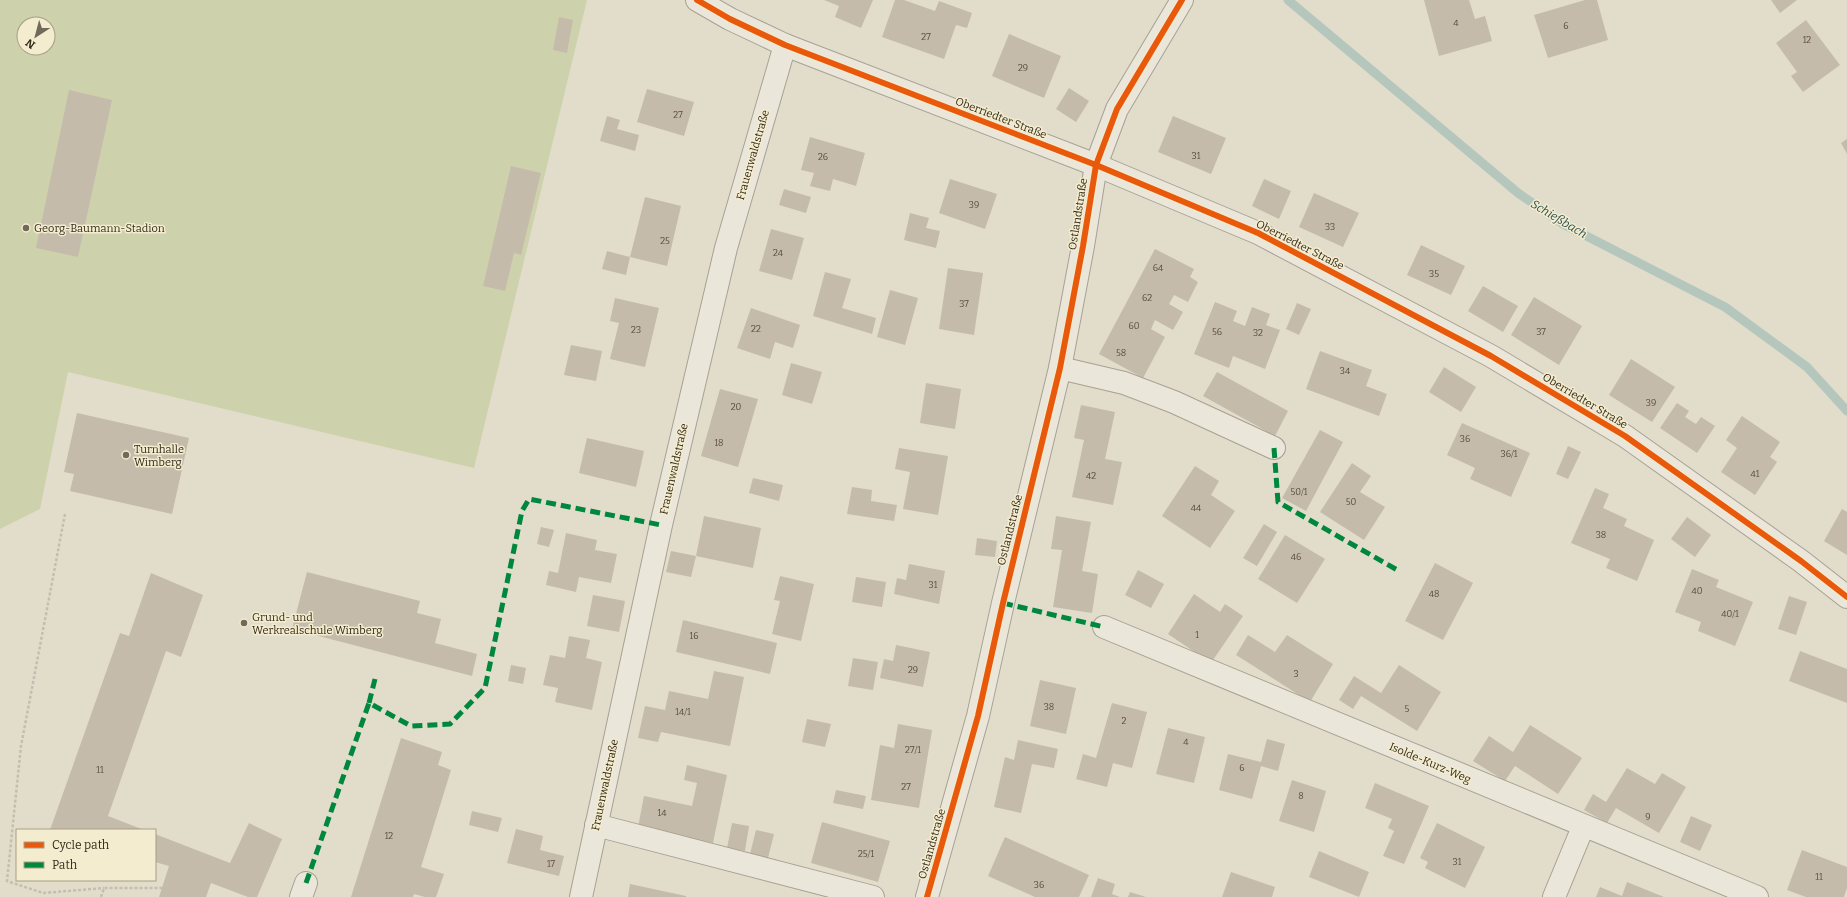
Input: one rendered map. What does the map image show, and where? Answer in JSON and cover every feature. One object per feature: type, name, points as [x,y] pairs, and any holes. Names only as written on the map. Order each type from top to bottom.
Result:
[{"type":"street","name":"Oberriedter Straße","points":[[698,0],[730,19],[785,45],[1096,165],[1258,233],[1492,356],[1625,436],[1801,561],[1847,597]]},
{"type":"street","name":"Ostlandstraße","points":[[927,897],[978,716],[1003,603],[1060,368],[1096,165],[1117,109],[1182,0]]},
{"type":"street","name":"Frauenwaldstraße","points":[[581,897],[661,525],[726,248],[785,45]]},
{"type":"street","points":[[1060,368],[1124,383],[1167,399],[1274,448]]},
{"type":"street","name":"Isolde-Kurz-Weg","points":[[1104,627],[1583,827],[1757,897]]},
{"type":"street","points":[[596,825],[873,897]]},
{"type":"street","points":[[1554,897],[1583,827]]},
{"type":"path","points":[[65,514],[21,746],[7,881],[43,893],[104,888],[162,888]]},
{"type":"path","points":[[101,897],[104,888]]},
{"type":"green space","points":[[0,0],[587,0],[474,468],[68,372],[40,509],[0,529]]},
{"type":"building","points":[[824,0],[873,0],[861,28],[835,17],[839,6]]},
{"type":"building","points":[[895,0],[904,0],[935,11],[939,1],[972,13],[967,28],[956,25],[944,59],[882,37]]},
{"type":"building","points":[[1424,0],[1469,0],[1475,19],[1485,16],[1492,41],[1439,56]]},
{"type":"building","points":[[1585,0],[1597,0],[1608,40],[1548,58],[1534,15]]},
{"type":"building","points":[[1771,0],[1797,0],[1780,13]]},
{"type":"building","points":[[559,17],[573,20],[567,53],[553,50]]},
{"type":"building","points":[[1806,20],[1840,65],[1803,92],[1791,76],[1797,72],[1776,43]]},
{"type":"building","points":[[1009,34],[1061,56],[1044,98],[992,76]]},
{"type":"building","points":[[1069,88],[1089,101],[1076,122],[1056,109]]},
{"type":"building","points":[[647,89],[694,102],[684,136],[637,122]]},
{"type":"building","points":[[69,90],[112,100],[78,257],[36,248]]},
{"type":"building","points":[[607,116],[620,120],[617,129],[639,135],[635,151],[600,141]]},
{"type":"building","points":[[1173,116],[1226,138],[1211,174],[1158,152]]},
{"type":"building","points":[[810,137],[865,153],[856,186],[833,179],[830,191],[810,186],[814,173],[801,170]]},
{"type":"building","points":[[1847,139],[1847,154],[1841,143]]},
{"type":"building","points":[[511,166],[541,173],[521,255],[514,253],[505,291],[483,286]]},
{"type":"building","points":[[950,179],[997,194],[985,229],[939,213]]},
{"type":"building","points":[[1264,179],[1291,191],[1279,219],[1252,206]]},
{"type":"building","points":[[784,189],[811,197],[806,213],[779,205]]},
{"type":"building","points":[[1314,193],[1359,213],[1343,247],[1299,227]]},
{"type":"building","points":[[645,197],[681,206],[667,266],[630,257]]},
{"type":"building","points":[[910,213],[929,218],[926,228],[940,231],[936,248],[904,240]]},
{"type":"building","points":[[771,229],[804,238],[792,280],[759,271]]},
{"type":"building","points":[[1421,245],[1465,266],[1451,295],[1407,275]]},
{"type":"building","points":[[1155,249],[1194,269],[1190,277],[1198,282],[1188,302],[1174,295],[1169,304],[1183,312],[1173,330],[1155,320],[1151,329],[1165,337],[1143,378],[1099,354]]},
{"type":"building","points":[[607,251],[630,257],[626,275],[602,269]]},
{"type":"building","points":[[948,268],[983,273],[974,335],[939,329]]},
{"type":"building","points":[[825,272],[851,279],[842,308],[876,318],[872,334],[813,316]]},
{"type":"building","points":[[1483,286],[1518,306],[1503,332],[1468,311]]},
{"type":"building","points":[[890,290],[918,298],[905,345],[877,337]]},
{"type":"building","points":[[1534,297],[1582,326],[1559,365],[1511,335]]},
{"type":"building","points":[[615,298],[659,308],[645,367],[610,359],[619,323],[610,321]]},
{"type":"building","points":[[1215,302],[1237,311],[1233,321],[1245,326],[1252,307],[1270,314],[1266,325],[1280,330],[1265,369],[1233,356],[1229,368],[1194,354]]},
{"type":"building","points":[[1297,303],[1311,309],[1299,335],[1286,329]]},
{"type":"building","points":[[751,308],[800,325],[793,348],[775,342],[770,359],[737,348]]},
{"type":"building","points":[[571,345],[602,351],[596,381],[564,375]]},
{"type":"building","points":[[1320,351],[1372,370],[1366,386],[1387,394],[1379,416],[1306,389]]},
{"type":"building","points":[[1631,359],[1675,387],[1652,422],[1609,395]]},
{"type":"building","points":[[791,363],[822,372],[812,404],[782,395]]},
{"type":"building","points":[[1444,367],[1476,387],[1461,412],[1429,392]]},
{"type":"building","points":[[1217,372],[1288,411],[1275,436],[1203,396]]},
{"type":"building","points":[[926,383],[961,389],[955,429],[920,423]]},
{"type":"building","points":[[720,389],[758,399],[738,467],[701,456]]},
{"type":"building","points":[[1677,403],[1689,411],[1685,417],[1696,424],[1701,417],[1715,426],[1697,453],[1660,428]]},
{"type":"building","points":[[1081,405],[1115,412],[1105,459],[1122,462],[1113,505],[1072,497],[1084,440],[1074,438]]},
{"type":"building","name":"Turnhalle Wimberg","points":[[77,413],[189,438],[172,514],[70,491],[74,474],[64,472]]},
{"type":"building","points":[[1742,416],[1780,442],[1770,457],[1777,462],[1755,495],[1721,472],[1737,448],[1726,440]]},
{"type":"building","points":[[1462,423],[1530,453],[1511,497],[1470,479],[1475,468],[1447,455]]},
{"type":"building","points":[[1320,430],[1343,442],[1306,511],[1282,498]]},
{"type":"building","points":[[587,438],[644,451],[636,487],[579,473]]},
{"type":"building","points":[[1568,446],[1581,452],[1568,479],[1556,474]]},
{"type":"building","points":[[899,448],[948,456],[938,515],[903,509],[910,472],[895,469]]},
{"type":"building","points":[[1352,463],[1371,476],[1360,492],[1385,507],[1364,540],[1320,512]]},
{"type":"building","points":[[1195,466],[1219,481],[1211,495],[1235,511],[1210,548],[1162,516]]},
{"type":"building","points":[[753,478],[783,485],[779,501],[749,493]]},
{"type":"building","points":[[852,487],[872,490],[871,501],[897,505],[894,521],[847,514]]},
{"type":"building","points":[[1595,488],[1609,494],[1603,508],[1627,519],[1624,526],[1654,540],[1637,581],[1606,568],[1610,559],[1571,543]]},
{"type":"building","points":[[1842,509],[1847,512],[1847,555],[1824,541]]},
{"type":"building","points":[[704,516],[761,528],[753,568],[696,556]]},
{"type":"building","points":[[1056,516],[1091,522],[1082,571],[1098,574],[1092,613],[1053,607],[1062,550],[1051,549]]},
{"type":"building","points":[[1687,517],[1711,535],[1695,557],[1671,539]]},
{"type":"building","points":[[1264,524],[1277,532],[1257,566],[1243,558]]},
{"type":"building","points":[[541,527],[554,530],[549,547],[537,544]]},
{"type":"building","points":[[566,533],[597,540],[595,550],[617,554],[611,583],[579,577],[576,592],[546,585],[549,571],[558,573]]},
{"type":"building","points":[[1285,535],[1325,559],[1297,603],[1258,579]]},
{"type":"building","points":[[977,538],[997,541],[995,557],[975,555]]},
{"type":"building","points":[[671,551],[696,556],[691,577],[666,572]]},
{"type":"building","points":[[1435,563],[1473,583],[1443,640],[1405,621]]},
{"type":"building","points":[[909,564],[945,571],[939,604],[894,594],[897,578],[906,580]]},
{"type":"building","points":[[1692,569],[1719,580],[1716,587],[1753,602],[1735,646],[1698,631],[1701,622],[1675,612]]},
{"type":"building","points":[[1138,570],[1164,584],[1151,608],[1125,595]]},
{"type":"building","points":[[307,572],[420,601],[417,613],[441,619],[435,643],[477,654],[472,676],[292,629]]},
{"type":"building","points":[[151,573],[203,595],[181,657],[166,651],[108,816],[141,829],[50,829],[120,633],[129,636]]},
{"type":"building","points":[[780,576],[814,584],[801,641],[772,634],[780,601],[774,600]]},
{"type":"building","points":[[856,577],[886,582],[882,607],[852,602]]},
{"type":"building","points":[[1194,594],[1220,612],[1225,604],[1243,616],[1211,663],[1168,634]]},
{"type":"building","points":[[593,595],[625,601],[619,632],[587,626]]},
{"type":"building","points":[[1789,596],[1807,602],[1796,635],[1778,629]]},
{"type":"building","points":[[683,620],[777,643],[770,674],[676,652]]},
{"type":"building","points":[[1248,635],[1275,652],[1287,635],[1333,664],[1310,702],[1236,655]]},
{"type":"building","points":[[569,636],[590,640],[586,658],[602,662],[592,710],[555,702],[558,688],[543,685],[550,655],[565,658]]},
{"type":"building","points":[[896,645],[930,652],[923,687],[880,678],[884,659],[893,661]]},
{"type":"building","points":[[1800,651],[1847,669],[1847,703],[1789,681]]},
{"type":"building","points":[[853,658],[878,662],[873,690],[848,686]]},
{"type":"building","points":[[511,665],[526,668],[523,684],[508,681]]},
{"type":"building","points":[[1399,665],[1441,692],[1417,731],[1361,696],[1353,709],[1339,700],[1354,676],[1381,693]]},
{"type":"building","points":[[714,671],[744,677],[730,746],[661,732],[658,742],[638,738],[645,706],[665,710],[669,691],[708,699]]},
{"type":"building","points":[[1040,680],[1076,688],[1066,734],[1030,726]]},
{"type":"building","points":[[1112,703],[1147,712],[1132,768],[1113,763],[1107,787],[1076,779],[1083,754],[1096,758]]},
{"type":"building","points":[[807,719],[831,724],[825,747],[802,742]]},
{"type":"building","points":[[898,724],[932,730],[919,808],[871,800],[880,745],[894,748]]},
{"type":"building","points":[[1530,725],[1582,758],[1558,794],[1515,766],[1505,781],[1473,761],[1489,736],[1513,752]]},
{"type":"building","points":[[1168,728],[1205,737],[1194,783],[1156,774]]},
{"type":"building","points":[[401,738],[442,752],[438,765],[451,770],[421,867],[444,874],[436,897],[425,897],[414,894],[413,897],[351,897]]},
{"type":"building","points":[[1267,739],[1285,744],[1278,771],[1261,766],[1252,799],[1219,790],[1228,754],[1261,762]]},
{"type":"building","points":[[1018,740],[1058,749],[1054,768],[1032,764],[1021,813],[994,807],[1005,757],[1014,760]]},
{"type":"building","points":[[687,765],[727,775],[713,843],[638,827],[644,796],[692,806],[697,783],[684,780]]},
{"type":"building","points":[[1627,768],[1655,784],[1662,773],[1686,787],[1659,833],[1616,808],[1607,823],[1584,810],[1593,794],[1606,802]]},
{"type":"building","points":[[1292,780],[1326,791],[1314,832],[1279,821]]},
{"type":"building","points":[[1375,783],[1429,806],[1404,864],[1383,856],[1394,831],[1388,828],[1392,819],[1365,808]]},
{"type":"building","points":[[836,790],[866,796],[863,809],[833,803]]},
{"type":"building","points":[[472,811],[502,818],[498,832],[469,825]]},
{"type":"building","points":[[1691,816],[1712,825],[1700,851],[1680,842]]},
{"type":"building","points":[[822,822],[890,841],[878,882],[811,863]]},
{"type":"building","points":[[249,823],[282,839],[257,897],[248,897],[211,883],[206,897],[159,897],[169,866],[156,862],[156,834],[230,863]]},
{"type":"building","points":[[732,823],[749,826],[745,851],[727,848]]},
{"type":"building","points":[[1437,823],[1485,847],[1465,888],[1425,868],[1428,862],[1420,858]]},
{"type":"building","points":[[516,829],[543,836],[540,850],[564,856],[559,876],[507,863]]},
{"type":"building","points":[[756,830],[774,834],[767,862],[749,858]]},
{"type":"building","points":[[1005,837],[1089,875],[1079,897],[1035,897],[988,876]]},
{"type":"building","points":[[1802,850],[1847,867],[1847,888],[1844,897],[1806,897],[1787,890]]},
{"type":"building","points":[[1319,851],[1369,872],[1359,897],[1309,877]]},
{"type":"building","points":[[1231,872],[1275,887],[1272,897],[1222,897]]},
{"type":"building","points":[[1098,878],[1115,884],[1112,894],[1120,897],[1091,897]]},
{"type":"building","points":[[1627,882],[1664,897],[1596,897],[1600,887],[1622,896]]},
{"type":"building","points":[[630,884],[686,896],[686,897],[628,897]]},
{"type":"building","points":[[1130,892],[1146,897],[1128,897]]},
{"type":"waterway","name":"Schießbach","points":[[1288,0],[1518,193],[1563,224],[1725,307],[1807,367],[1847,411]]},
{"type":"marked path","points":[[1274,448],[1278,502],[1399,571]]},
{"type":"marked path","points":[[306,883],[369,703],[411,726],[450,724],[485,688],[522,511],[529,499],[661,525]]},
{"type":"marked path","points":[[1003,603],[1104,627]]},
{"type":"marked path","points":[[369,703],[375,679]]},
{"type":"cycle path","points":[[697,0],[730,19],[785,45],[1096,165],[1258,233],[1491,356],[1625,436],[1801,561],[1847,597]]},
{"type":"cycle path","points":[[927,897],[978,716],[1003,603],[1060,368],[1083,246],[1096,165],[1117,109],[1182,0]]},
{"type":"place","name":"Georg-Baumann-Stadion","points":[[26,228]]},
{"type":"place","name":"Turnhalle Wimberg","points":[[126,455]]},
{"type":"place","name":"Grund- und Werkrealschule Wimberg","points":[[244,623]]}]
